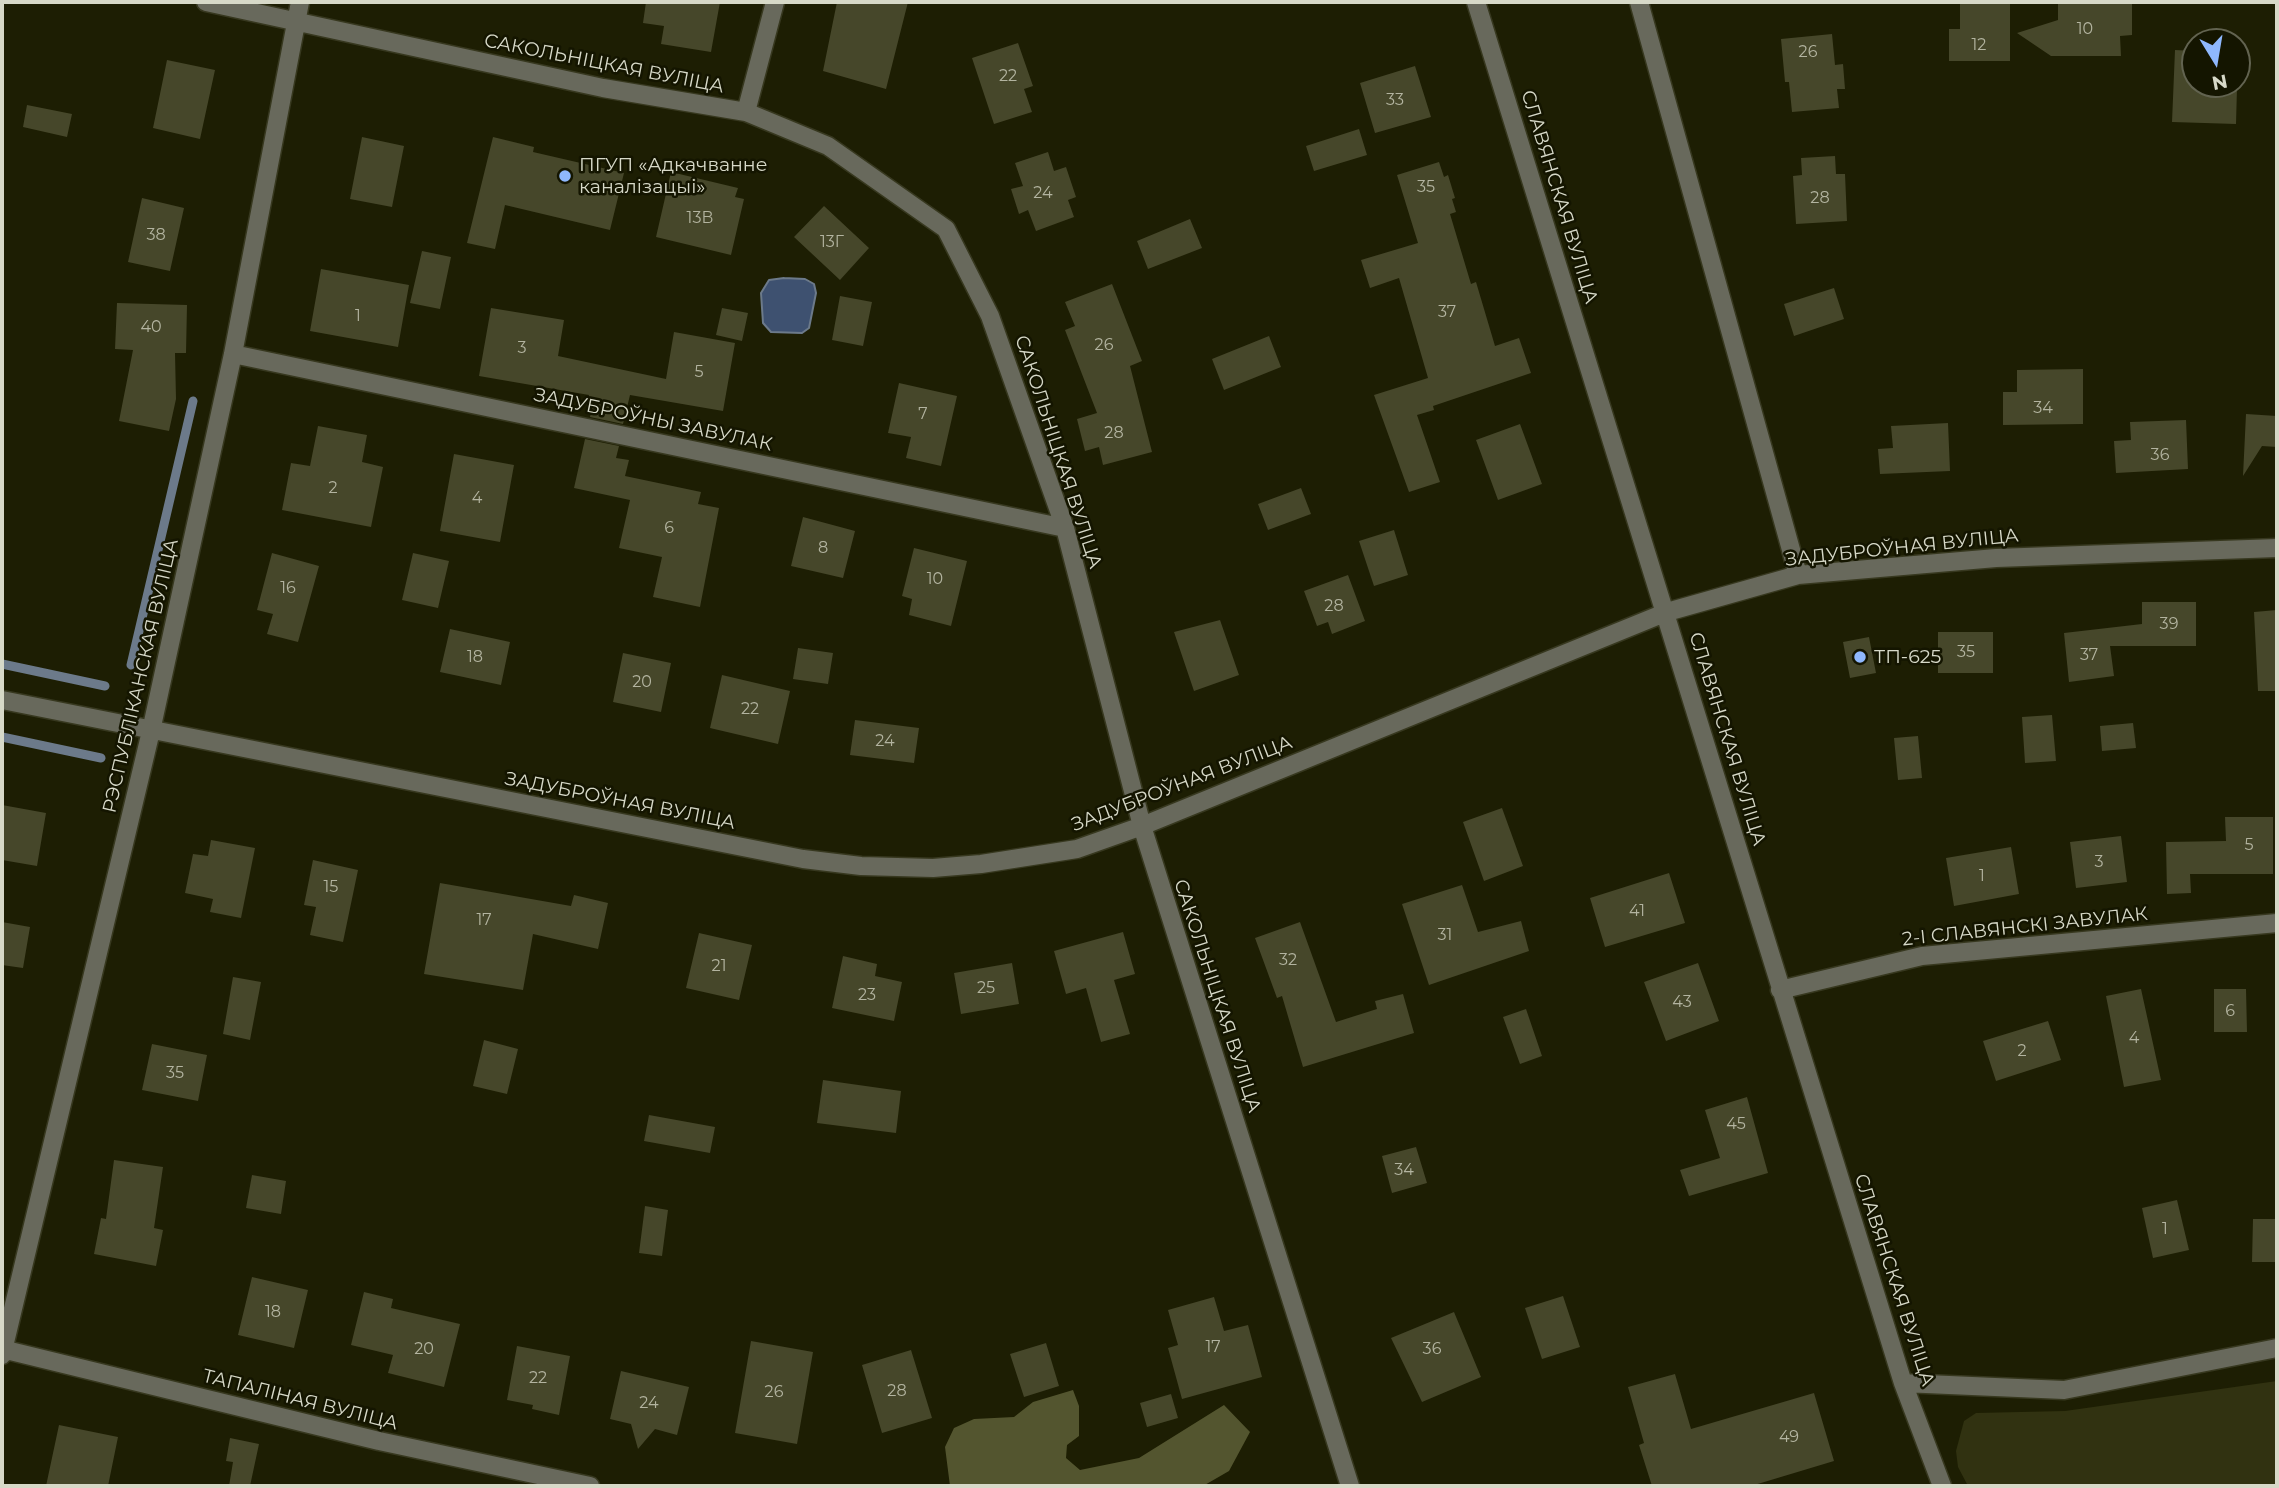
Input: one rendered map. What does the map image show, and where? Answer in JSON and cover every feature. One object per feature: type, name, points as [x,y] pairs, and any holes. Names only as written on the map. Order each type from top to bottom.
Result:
[{"type":"street","name":"САКОЛЬНІЦКАЯ ВУЛІЦА","points":[[206,2],[603,88],[746,112],[828,146],[946,229],[990,316],[1065,528],[1142,826],[1350,1486]]},
{"type":"street","name":"РЭСПУБЛІКАНСКАЯ ВУЛІЦА","points":[[2,1351],[152,731],[233,354],[300,2]]},
{"type":"street","points":[[746,112],[775,2]]},
{"type":"street","name":"СЛАВЯНСКАЯ ВУЛІЦА","points":[[1476,2],[1667,612],[1780,990],[1903,1383],[1942,1486]]},
{"type":"street","points":[[1639,2],[1798,575]]},
{"type":"street","name":"ЗАДУБРОЎНЫ ЗАВУЛАК","points":[[233,354],[1065,528]]},
{"type":"street","name":"ЗАДУБРОЎНАЯ ВУЛІЦА","points":[[2,700],[803,859],[861,866],[933,868],[1020,859],[1077,849],[1142,826],[1667,612],[1798,575],[1996,558],[2277,548]]},
{"type":"street","name":"2-І СЛАВЯНСКІ ЗАВУЛАК","points":[[1780,990],[1922,956],[2277,923]]},
{"type":"street","points":[[1903,1383],[2064,1390],[2277,1348]]},
{"type":"street","name":"ТАПАЛІНАЯ ВУЛІЦА","points":[[2,1351],[379,1441],[590,1486]]},
{"type":"shaded area","points":[[2277,1381],[2277,1486],[1968,1486],[1958,1467],[1956,1451],[1964,1421],[1976,1413],[2065,1411]]},
{"type":"green space","points":[[1073,1390],[1079,1406],[1079,1436],[1067,1445],[1066,1458],[1080,1470],[1139,1458],[1224,1405],[1250,1432],[1229,1471],[1203,1486],[950,1486],[945,1447],[954,1428],[974,1419],[1014,1417],[1033,1402]]},
{"type":"water","points":[[805,279],[814,284],[816,293],[809,328],[802,333],[771,332],[763,323],[761,293],[769,280]]},
{"type":"building","points":[[646,2],[720,2],[711,52],[661,44],[664,26],[643,23]]},
{"type":"building","points":[[837,2],[908,2],[886,89],[823,71]]},
{"type":"building","points":[[2058,2],[2132,2],[2132,35],[2120,36],[2121,56],[2051,56],[2017,33],[2058,20]]},
{"type":"building","points":[[1960,3],[2010,4],[2010,61],[1949,61],[1949,29],[1960,29]]},
{"type":"building","points":[[1832,34],[1835,65],[1843,64],[1845,89],[1837,89],[1839,108],[1792,112],[1789,82],[1785,82],[1781,39]]},
{"type":"building","points":[[1018,43],[1033,86],[1024,89],[1032,112],[994,124],[972,58]]},
{"type":"building","points":[[2175,50],[2181,50],[2181,98],[2237,98],[2236,124],[2172,122]]},
{"type":"building","points":[[167,60],[215,70],[200,139],[153,128]]},
{"type":"building","points":[[1415,66],[1431,117],[1375,133],[1360,83]]},
{"type":"building","points":[[27,105],[72,114],[67,137],[23,127]]},
{"type":"building","points":[[1359,129],[1367,155],[1314,171],[1306,146]]},
{"type":"building","points":[[362,137],[404,146],[392,207],[350,199]]},
{"type":"building","points":[[493,137],[534,147],[533,152],[624,173],[610,230],[505,205],[495,249],[467,243]]},
{"type":"building","points":[[1048,152],[1054,171],[1066,167],[1076,197],[1068,200],[1074,217],[1036,231],[1028,210],[1019,214],[1011,189],[1023,186],[1015,163]]},
{"type":"building","points":[[1835,156],[1836,174],[1845,174],[1847,221],[1796,224],[1793,176],[1802,175],[1801,158]]},
{"type":"building","points":[[1439,162],[1444,177],[1448,175],[1455,198],[1452,199],[1456,212],[1450,214],[1471,284],[1476,282],[1495,346],[1519,338],[1531,373],[1433,406],[1434,410],[1417,415],[1440,482],[1409,492],[1374,395],[1428,378],[1399,278],[1370,288],[1361,260],[1418,243],[1397,175]]},
{"type":"building","points":[[671,172],[738,188],[735,197],[744,199],[731,255],[656,237]]},
{"type":"building","points":[[142,198],[184,208],[170,271],[128,262]]},
{"type":"building","points":[[824,206],[869,248],[840,280],[794,237]]},
{"type":"building","points":[[1190,219],[1202,248],[1148,269],[1137,241]]},
{"type":"building","points":[[422,251],[451,257],[440,309],[410,303]]},
{"type":"building","points":[[321,269],[409,285],[398,347],[310,331]]},
{"type":"building","points":[[1112,284],[1142,361],[1130,366],[1152,452],[1103,465],[1099,447],[1085,451],[1077,419],[1097,413],[1065,330],[1075,326],[1065,302]]},
{"type":"building","points":[[1834,288],[1844,319],[1794,336],[1784,304]]},
{"type":"building","points":[[840,296],[872,302],[863,346],[832,340]]},
{"type":"building","points":[[117,303],[187,305],[186,353],[175,353],[176,399],[169,431],[119,421],[133,350],[115,349]]},
{"type":"building","points":[[491,308],[564,320],[558,356],[666,379],[674,332],[735,343],[723,411],[630,395],[623,424],[590,417],[592,409],[586,407],[589,395],[479,376]]},
{"type":"building","points":[[722,308],[748,313],[742,341],[716,335]]},
{"type":"building","points":[[1269,336],[1281,367],[1224,390],[1212,359]]},
{"type":"building","points":[[2083,369],[2083,424],[2003,425],[2003,392],[2017,392],[2017,370]]},
{"type":"building","points":[[899,383],[957,396],[941,466],[906,458],[911,437],[888,433]]},
{"type":"building","points":[[2246,414],[2277,416],[2277,447],[2262,446],[2243,476]]},
{"type":"building","points":[[2186,420],[2188,469],[2116,473],[2114,441],[2131,440],[2130,422]]},
{"type":"building","points":[[1948,423],[1950,471],[1880,474],[1878,449],[1893,448],[1891,426]]},
{"type":"building","points":[[1520,424],[1542,484],[1498,500],[1476,440]]},
{"type":"building","points":[[318,426],[367,435],[362,462],[383,467],[371,527],[282,510],[291,463],[310,466]]},
{"type":"building","points":[[585,439],[619,446],[616,458],[629,460],[625,476],[701,492],[698,504],[719,508],[700,607],[653,597],[662,557],[619,548],[630,500],[574,488]]},
{"type":"building","points":[[454,454],[514,465],[500,542],[440,531]]},
{"type":"building","points":[[1301,488],[1311,514],[1268,530],[1258,504]]},
{"type":"building","points":[[803,517],[855,531],[843,578],[791,566]]},
{"type":"building","points":[[1394,530],[1408,575],[1374,586],[1359,541]]},
{"type":"building","points":[[914,548],[967,561],[951,626],[909,615],[912,599],[902,596]]},
{"type":"building","points":[[272,553],[319,566],[298,642],[267,634],[273,614],[257,610]]},
{"type":"building","points":[[413,553],[449,561],[438,608],[402,600]]},
{"type":"building","points":[[1348,575],[1365,621],[1332,634],[1328,622],[1317,626],[1304,591]]},
{"type":"building","points":[[2142,602],[2196,602],[2196,646],[2110,646],[2114,676],[2069,682],[2064,633],[2142,624]]},
{"type":"building","points":[[2277,610],[2277,691],[2258,691],[2254,612]]},
{"type":"building","points":[[1220,620],[1239,675],[1194,691],[1174,632]]},
{"type":"building","points":[[450,629],[510,642],[501,685],[440,672]]},
{"type":"building","points":[[1938,632],[1993,632],[1993,673],[1938,673]]},
{"type":"building","name":"ТП-625","points":[[1869,637],[1876,673],[1850,678],[1843,642]]},
{"type":"building","points":[[798,648],[833,653],[828,684],[793,679]]},
{"type":"building","points":[[623,653],[671,663],[661,712],[613,702]]},
{"type":"building","points":[[722,675],[790,691],[778,744],[710,728]]},
{"type":"building","points":[[2052,715],[2056,761],[2025,763],[2022,717]]},
{"type":"building","points":[[855,720],[919,728],[914,763],[850,755]]},
{"type":"building","points":[[2133,723],[2136,748],[2102,751],[2100,726]]},
{"type":"building","points":[[1918,736],[1922,778],[1898,780],[1894,738]]},
{"type":"building","points":[[2,805],[46,813],[37,866],[2,860]]},
{"type":"building","points":[[1502,808],[1523,866],[1484,881],[1463,822]]},
{"type":"building","points":[[2225,817],[2273,817],[2273,874],[2190,874],[2191,893],[2167,894],[2166,842],[2226,841]]},
{"type":"building","points":[[2121,836],[2127,882],[2076,888],[2070,842]]},
{"type":"building","points":[[211,840],[255,848],[241,918],[210,912],[213,899],[185,893],[193,854],[208,856]]},
{"type":"building","points":[[2011,847],[2019,894],[1954,906],[1946,858]]},
{"type":"building","points":[[313,860],[358,870],[343,942],[310,935],[316,907],[304,905]]},
{"type":"building","points":[[1669,873],[1685,923],[1605,947],[1590,898]]},
{"type":"building","points":[[440,883],[571,906],[574,895],[608,903],[598,949],[533,934],[523,990],[424,974]]},
{"type":"building","points":[[1462,885],[1478,932],[1521,921],[1529,951],[1429,985],[1402,904]]},
{"type":"building","points":[[2,922],[30,927],[23,968],[2,965]]},
{"type":"building","points":[[1300,922],[1336,1022],[1377,1009],[1375,1001],[1403,994],[1414,1033],[1303,1067],[1282,996],[1277,998],[1255,938]]},
{"type":"building","points":[[1123,932],[1135,974],[1114,980],[1130,1034],[1101,1042],[1086,988],[1066,994],[1054,951]]},
{"type":"building","points":[[699,933],[752,945],[739,1000],[686,988]]},
{"type":"building","points":[[843,956],[877,964],[875,976],[902,982],[894,1021],[832,1008]]},
{"type":"building","points":[[1012,963],[1019,1004],[961,1014],[954,973]]},
{"type":"building","points":[[1698,963],[1719,1021],[1666,1041],[1644,982]]},
{"type":"building","points":[[233,977],[261,982],[250,1040],[223,1034]]},
{"type":"building","points":[[2141,989],[2161,1080],[2124,1087],[2106,996]]},
{"type":"building","points":[[2214,989],[2246,989],[2247,1032],[2214,1032]]},
{"type":"building","points":[[1526,1009],[1542,1056],[1520,1064],[1503,1017]]},
{"type":"building","points":[[2048,1021],[2061,1060],[1996,1081],[1983,1041]]},
{"type":"building","points":[[484,1040],[518,1049],[507,1094],[473,1086]]},
{"type":"building","points":[[152,1044],[207,1055],[198,1101],[142,1090]]},
{"type":"building","points":[[823,1080],[901,1091],[896,1133],[817,1123]]},
{"type":"building","points":[[1747,1097],[1768,1173],[1689,1196],[1680,1170],[1720,1158],[1705,1110]]},
{"type":"building","points":[[649,1115],[715,1127],[710,1153],[644,1141]]},
{"type":"building","points":[[1416,1147],[1427,1183],[1392,1193],[1382,1156]]},
{"type":"building","points":[[114,1160],[163,1167],[154,1228],[163,1230],[156,1266],[94,1254],[101,1218],[106,1219]]},
{"type":"building","points":[[252,1175],[286,1181],[281,1214],[246,1208]]},
{"type":"building","points":[[2177,1200],[2189,1250],[2153,1258],[2142,1208]]},
{"type":"building","points":[[645,1206],[668,1210],[662,1256],[639,1253]]},
{"type":"building","points":[[2253,1219],[2277,1219],[2277,1262],[2252,1262]]},
{"type":"building","points":[[252,1277],[308,1290],[294,1348],[238,1335]]},
{"type":"building","points":[[364,1292],[393,1299],[391,1308],[460,1324],[444,1387],[388,1373],[393,1355],[351,1345]]},
{"type":"building","points":[[1563,1296],[1580,1347],[1542,1359],[1525,1308]]},
{"type":"building","points":[[1214,1297],[1224,1331],[1248,1325],[1262,1377],[1182,1399],[1168,1348],[1178,1345],[1168,1310]]},
{"type":"building","points":[[1454,1312],[1481,1377],[1422,1402],[1391,1338]]},
{"type":"building","points":[[751,1341],[813,1352],[797,1444],[735,1433]]},
{"type":"building","points":[[1046,1343],[1059,1386],[1024,1397],[1010,1354]]},
{"type":"building","points":[[517,1346],[570,1356],[559,1415],[532,1409],[533,1405],[507,1400]]},
{"type":"building","points":[[911,1350],[932,1418],[882,1433],[862,1365]]},
{"type":"building","points":[[621,1371],[689,1387],[677,1435],[655,1429],[638,1449],[631,1424],[610,1419]]},
{"type":"building","points":[[1675,1374],[1691,1429],[1814,1393],[1834,1461],[1751,1486],[1652,1486],[1639,1445],[1644,1443],[1628,1387]]},
{"type":"building","points":[[1171,1394],[1178,1418],[1147,1427],[1140,1403]]},
{"type":"building","points":[[59,1425],[118,1437],[108,1486],[46,1486]]},
{"type":"building","points":[[230,1438],[259,1444],[250,1486],[229,1486],[233,1462],[226,1461]]},
{"type":"waterway","points":[[131,665],[193,401]]},
{"type":"waterway","points":[[2,664],[105,686]]},
{"type":"waterway","points":[[2,737],[101,758]]},
{"type":"place","name":"ПГУП «Адкачванне каналізацыі»","points":[[565,176]]},
{"type":"place","name":"ТП-625","points":[[1860,657]]}]
